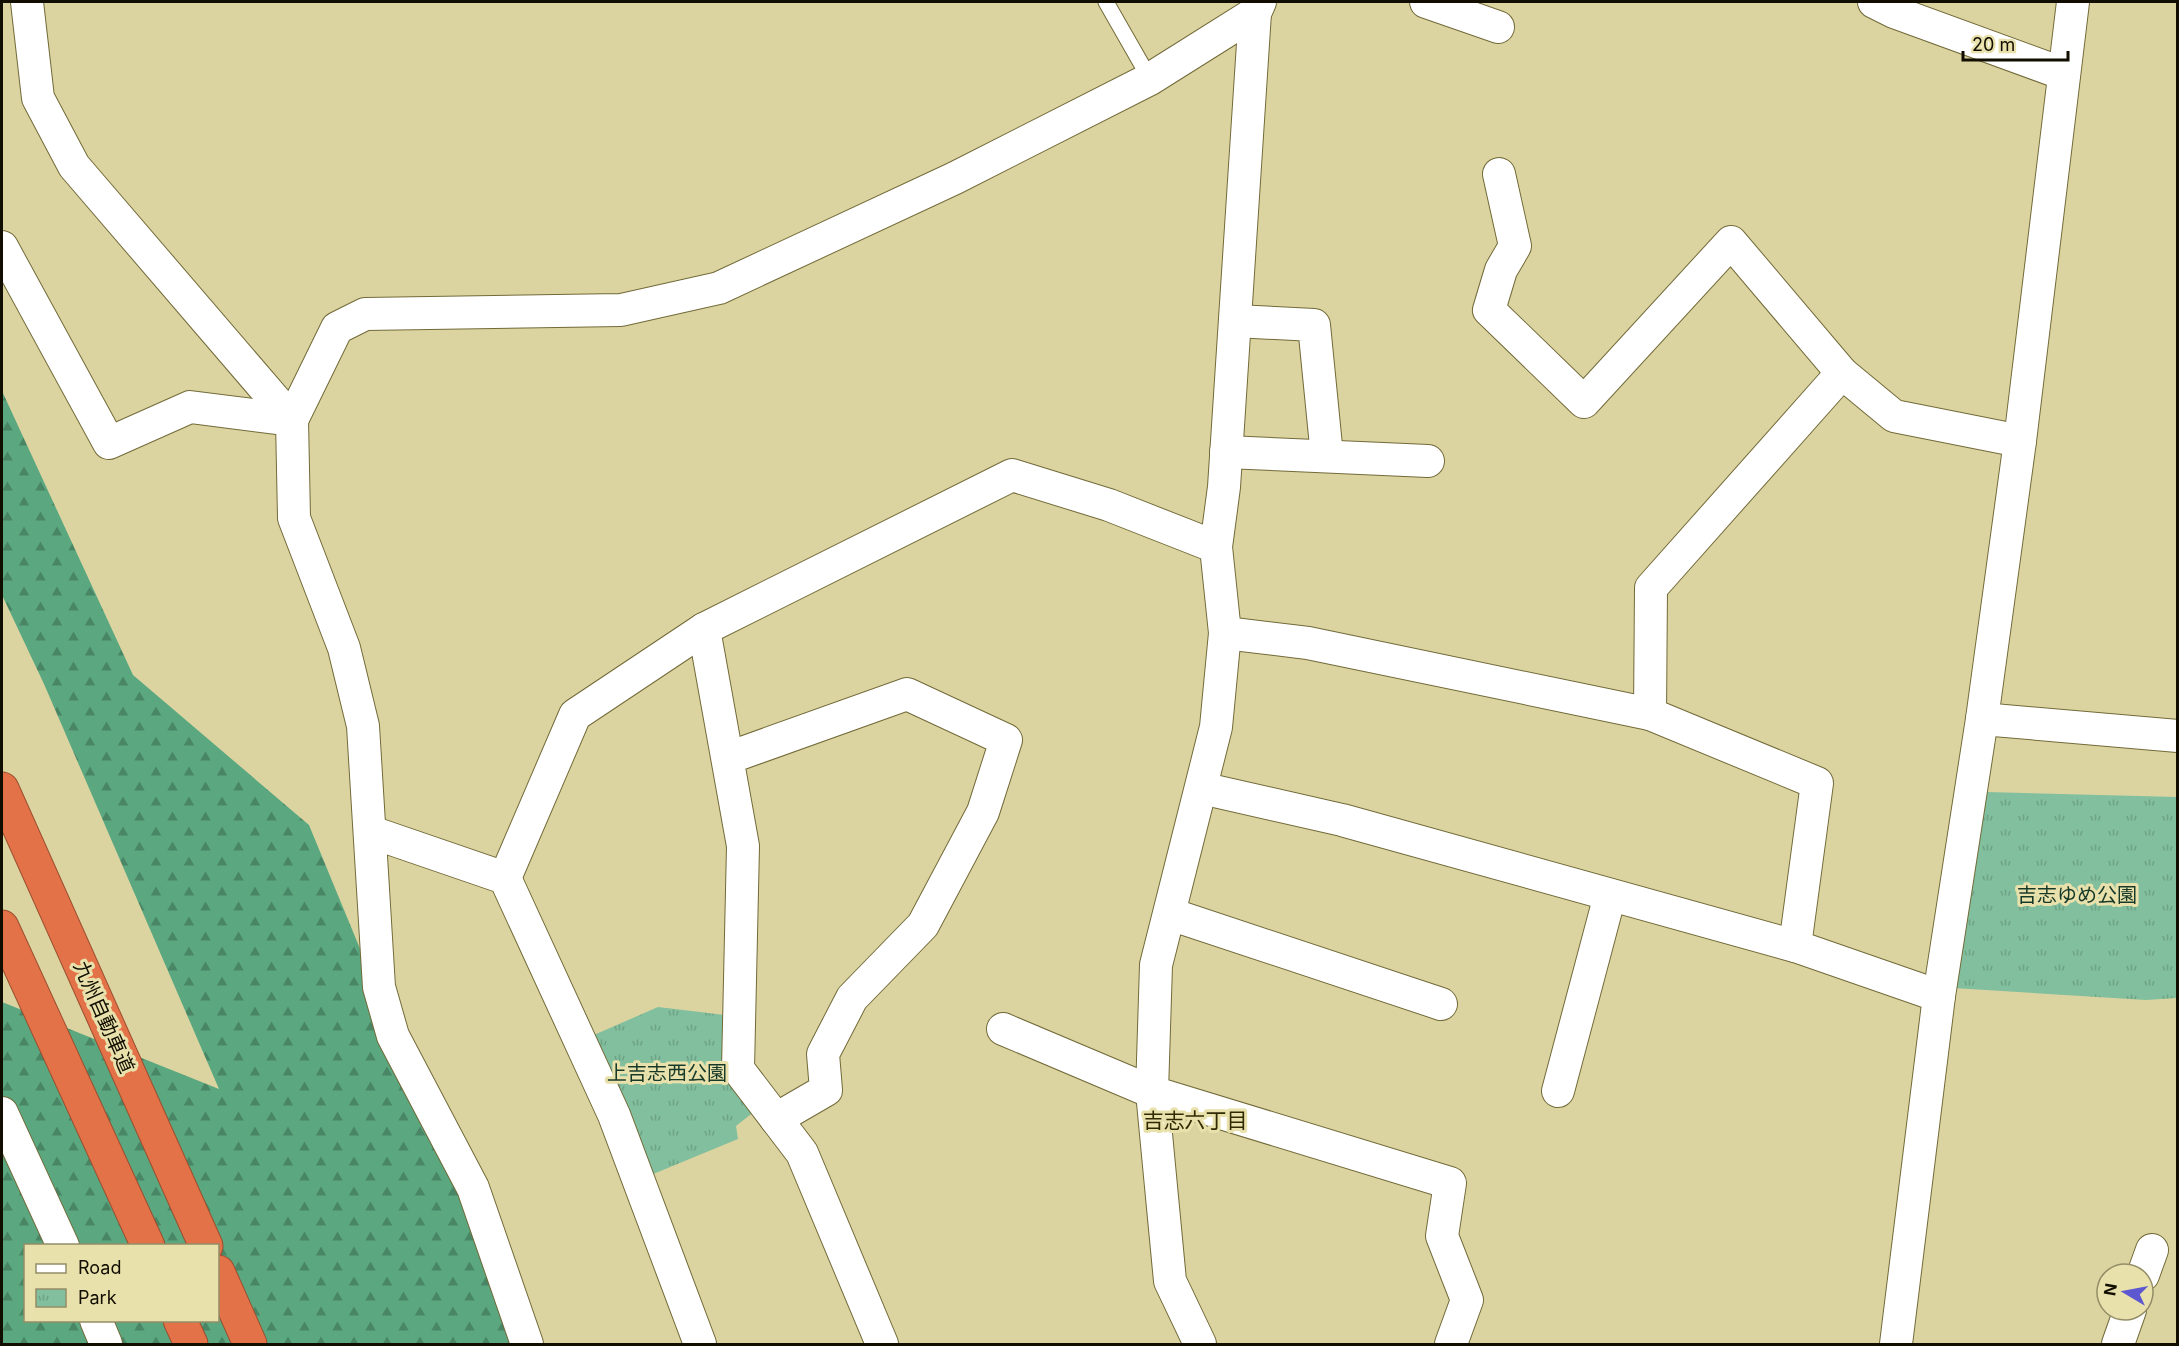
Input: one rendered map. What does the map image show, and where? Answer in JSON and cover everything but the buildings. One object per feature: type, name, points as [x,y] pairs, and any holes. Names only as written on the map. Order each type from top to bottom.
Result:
[{"type":"highway","name":"九州自動車道","points":[[2,789],[206,1244]]},
{"type":"highway","points":[[2,927],[146,1241]]},
{"type":"highway","points":[[2,972],[146,1241]]},
{"type":"highway","points":[[219,1274],[250,1344]]},
{"type":"highway","points":[[181,1322],[191,1344]]},
{"type":"street","points":[[27,2],[38,98],[74,166],[292,420]]},
{"type":"street","points":[[1426,2],[1498,27]]},
{"type":"street","points":[[1874,2],[1894,12],[2064,74]]},
{"type":"street","points":[[1896,1344],[1939,996],[1982,719],[2020,441],[2073,2]]},
{"type":"street","points":[[527,1344],[473,1188],[393,1036],[379,987],[363,726],[344,648],[294,518],[292,420],[337,328],[365,314],[621,310],[719,288],[955,178],[1150,79],[1257,7]]},
{"type":"street","points":[[1200,1344],[1170,1281],[1152,1092],[1156,965],[1216,727],[1225,633],[1216,547],[1224,487],[1257,7]]},
{"type":"street","points":[[1499,174],[1515,246],[1501,270],[1489,310],[1584,402],[1731,242],[1842,373],[1894,416],[2020,441]]},
{"type":"street","points":[[2,247],[109,443],[190,407],[292,420]]},
{"type":"street","points":[[1235,321],[1314,325],[1327,456]]},
{"type":"street","points":[[1650,714],[1651,588],[1842,373]]},
{"type":"street","points":[[1226,452],[1428,461]]},
{"type":"street","points":[[505,878],[575,715],[704,629],[1012,475],[1109,505],[1216,547]]},
{"type":"street","points":[[704,629],[743,846],[738,1069],[802,1153],[882,1344]]},
{"type":"street","points":[[1225,633],[1308,644],[1650,714],[1817,783],[1795,946]]},
{"type":"street","points":[[728,758],[907,694],[1006,740],[983,812],[923,925],[852,998],[828,1044],[823,1054],[826,1090],[776,1119]]},
{"type":"street","points":[[1982,719],[2178,736]]},
{"type":"street","points":[[1201,788],[1342,820],[1795,946],[1939,996]]},
{"type":"street","points":[[371,832],[505,878],[614,1115],[700,1344]]},
{"type":"street","points":[[1558,1091],[1610,895]]},
{"type":"street","points":[[1170,914],[1441,1004]]},
{"type":"street","points":[[1003,1029],[1152,1092],[1450,1183],[1442,1236],[1467,1300],[1451,1344]]},
{"type":"street","points":[[2,1113],[63,1244]]},
{"type":"street","points":[[97,1322],[106,1344]]},
{"type":"street","points":[[2118,1344],[2126,1322]]},
{"type":"lane","points":[[1106,2],[1150,79]]},
{"type":"green space","points":[[2,391],[133,675],[309,825],[523,1344],[2,1344],[2,1002],[219,1089],[44,684],[2,595]]},
{"type":"green space","name":"吉志ゆめ公園","points":[[1986,792],[2177,797],[2177,998],[2146,1000],[1953,988]]},
{"type":"green space","name":"上吉志西公園","points":[[658,1007],[733,1016],[760,1107],[736,1126],[738,1139],[646,1177],[587,1038]]},
{"type":"district","name":"吉志六丁目","points":[[1195,1121]]}]
